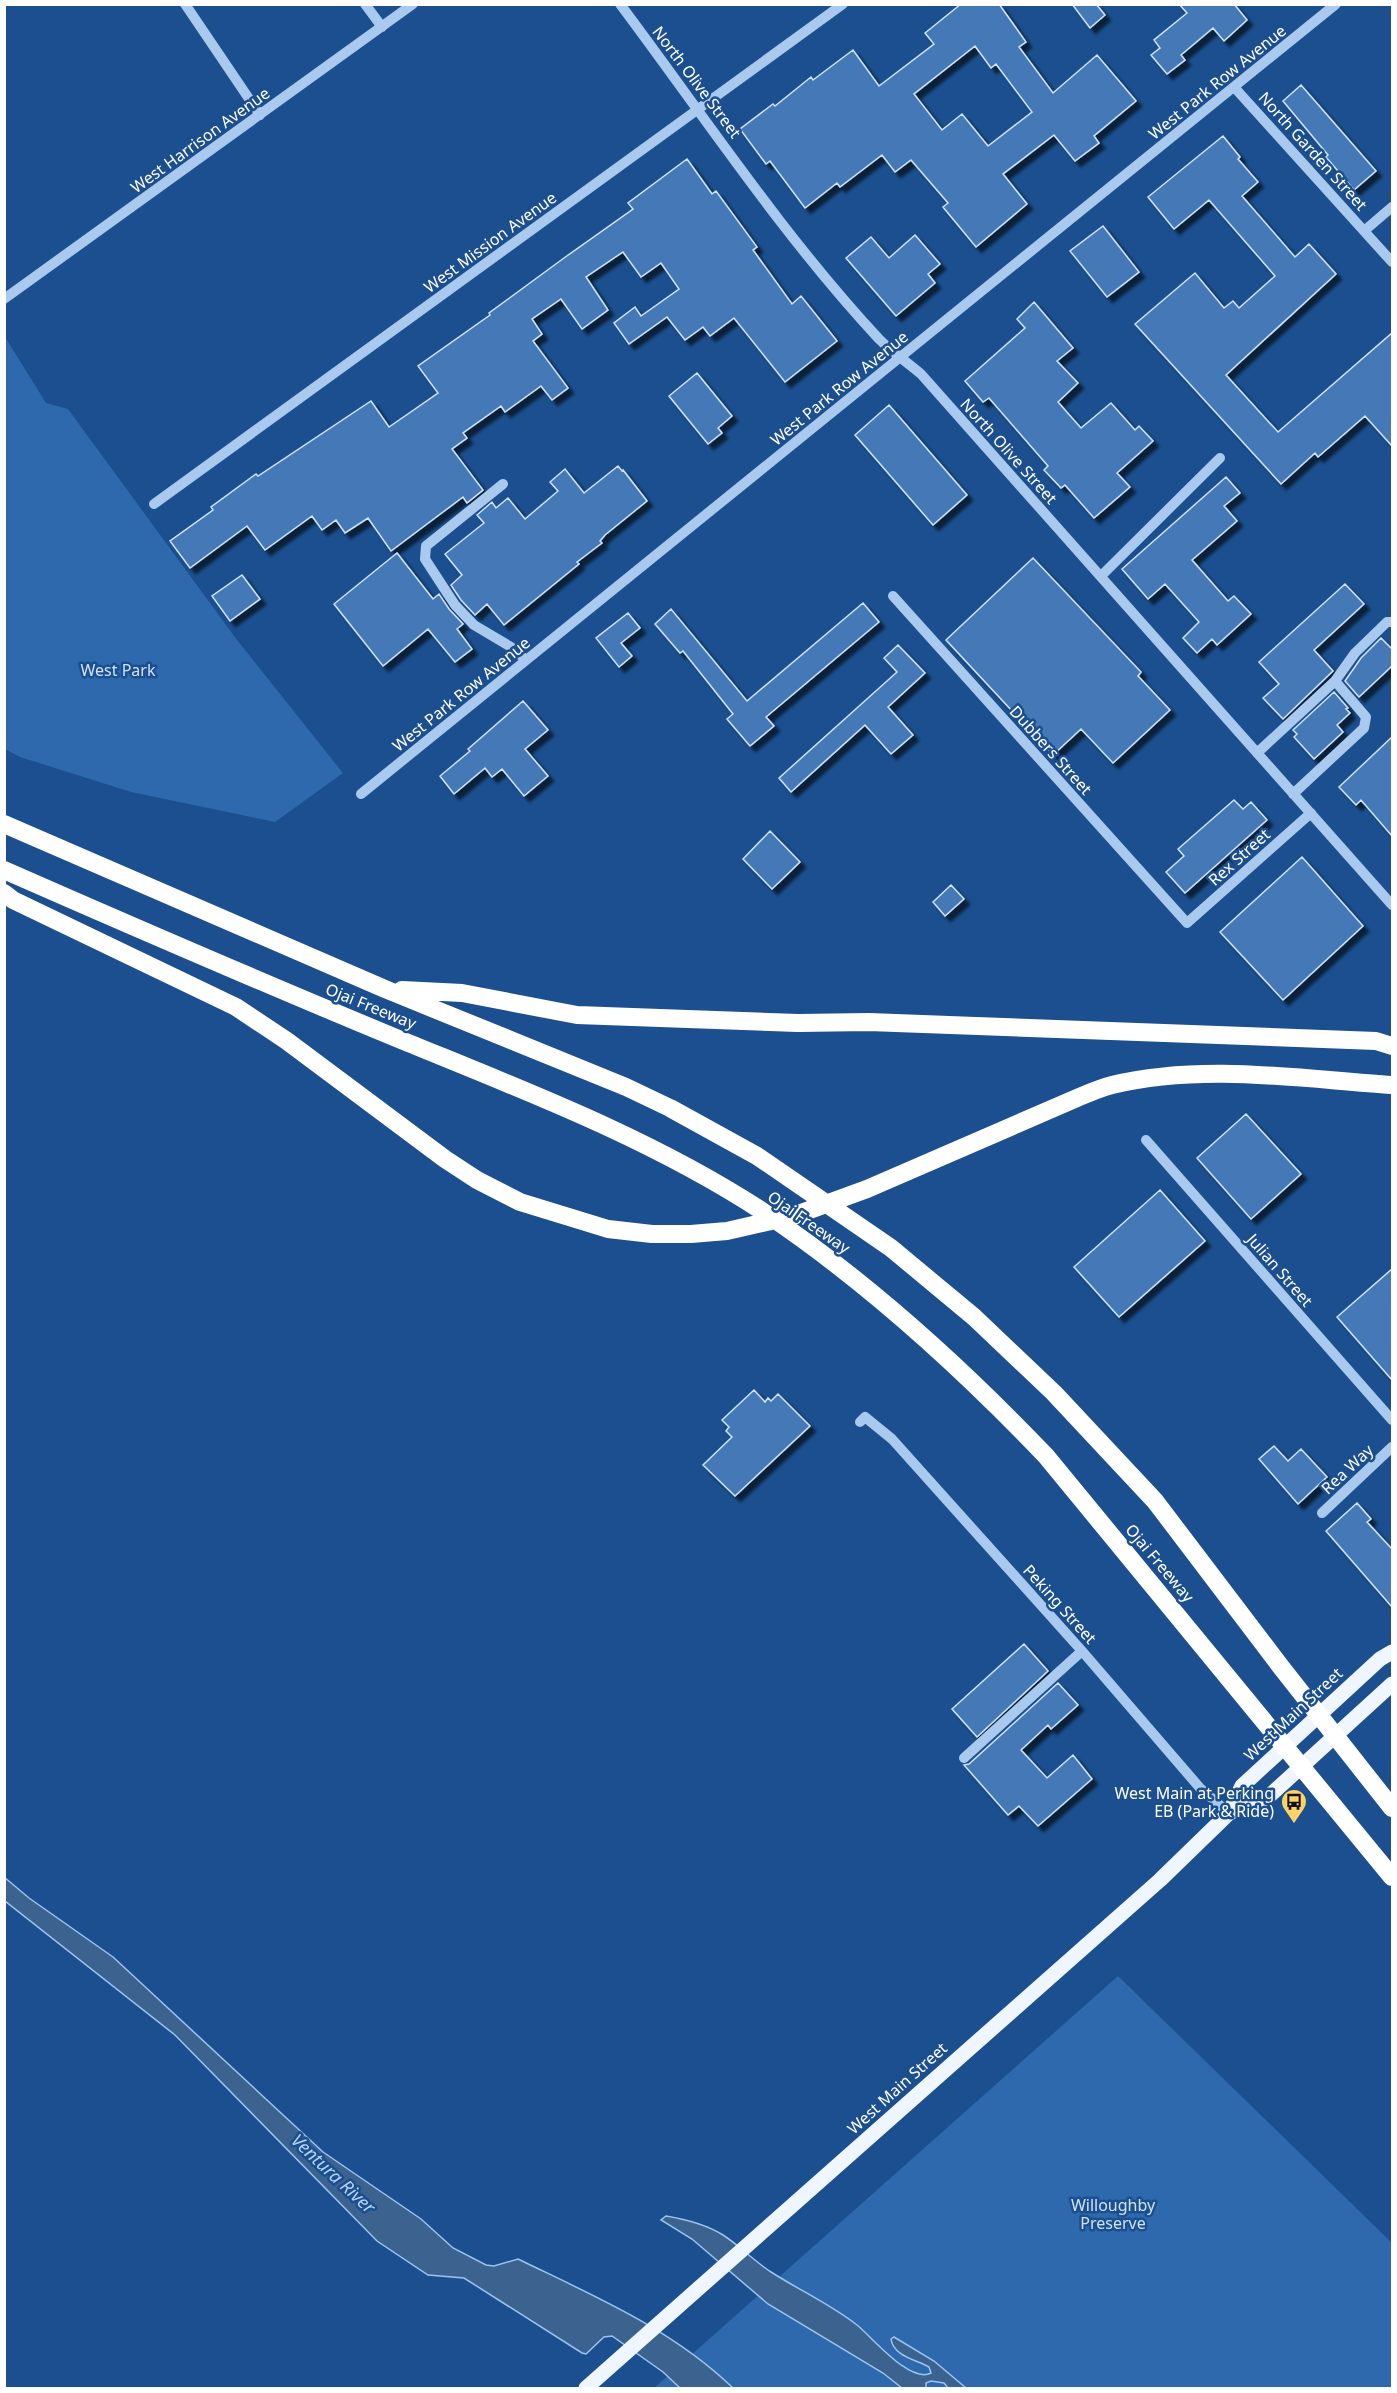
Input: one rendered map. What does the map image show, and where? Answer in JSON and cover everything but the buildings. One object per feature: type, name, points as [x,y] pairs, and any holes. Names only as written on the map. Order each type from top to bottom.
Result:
[{"type":"highway","name":"Ojai Freeway","points":[[4,824],[385,989],[626,1087],[670,1108],[757,1156],[891,1248],[974,1317],[1053,1393],[1155,1501],[1388,1803]]},
{"type":"highway","name":"Ojai Freeway","points":[[4,870],[247,976],[568,1110],[701,1175],[760,1210],[835,1262],[896,1312],[993,1401],[1046,1456],[1392,1877]]},
{"type":"highway","points":[[4,893],[13,900],[236,1006],[477,1180],[520,1202],[608,1229],[652,1234],[691,1234],[727,1231],[793,1216],[867,1189],[1109,1085],[1142,1078],[1183,1074],[1223,1074],[1392,1085]]},
{"type":"highway","points":[[385,989],[462,993],[577,1015],[798,1023],[870,1022],[1387,1042]]},
{"type":"main road","name":"West Main Street","points":[[586,2388],[1141,1896],[1229,1812],[1242,1786],[1380,1659],[1392,1652]]},
{"type":"main road","name":"West Main Street","points":[[1229,1812],[1267,1798],[1392,1684]]},
{"type":"street","points":[[185,4],[260,115]]},
{"type":"street","points":[[365,4],[382,27]]},
{"type":"street","name":"West Harrison Avenue","points":[[4,299],[413,4]]},
{"type":"street","name":"North Olive Street","points":[[620,4],[786,228],[881,341],[921,374],[1392,905]]},
{"type":"street","name":"West Mission Avenue","points":[[154,504],[843,4]]},
{"type":"street","name":"West Park Row Avenue","points":[[361,794],[1336,4]]},
{"type":"street","name":"North Garden Street","points":[[1234,87],[1392,262]]},
{"type":"street","points":[[1364,231],[1392,207]]},
{"type":"street","points":[[1101,576],[1220,458]]},
{"type":"street","points":[[503,484],[426,546],[425,559],[455,605],[474,625],[511,647],[526,660]]},
{"type":"street","name":"Dubbers Street","points":[[893,596],[1187,923]]},
{"type":"street","points":[[1257,753],[1335,681],[1355,653],[1387,622],[1392,622]]},
{"type":"street","points":[[1293,794],[1364,728],[1366,717],[1335,681]]},
{"type":"street","name":"Rex Street","points":[[1187,923],[1311,813]]},
{"type":"street","name":"Julian Street","points":[[1146,1140],[1392,1420]]},
{"type":"street","name":"Peking Street","points":[[862,1420],[892,1439],[1082,1651],[1206,1795],[1229,1812]]},
{"type":"street","name":"Rea Way","points":[[1322,1513],[1392,1447]]},
{"type":"street","points":[[964,1758],[1082,1651]]},
{"type":"green space","name":"West Park","points":[[5,337],[46,403],[68,409],[237,640],[343,773],[275,822],[131,792],[20,757],[5,749]]},
{"type":"green space","name":"Willoughby Preserve","points":[[1118,1976],[1392,2243],[1392,2388],[654,2388]]},
{"type":"water","name":"Ventura River","points":[[4,1877],[29,1898],[113,1957],[323,2152],[421,2219],[453,2248],[486,2265],[494,2266],[518,2259],[631,2315],[684,2348],[733,2388],[680,2388],[663,2372],[612,2336],[604,2337],[586,2354],[582,2353],[464,2278],[428,2275],[377,2241],[175,2035],[5,1901]]},
{"type":"water","points":[[666,2216],[710,2228],[723,2235],[771,2272],[847,2317],[902,2366],[922,2375],[931,2373],[929,2367],[896,2350],[891,2339],[894,2337],[934,2361],[966,2388],[948,2388],[944,2383],[931,2381],[926,2383],[926,2388],[902,2388],[883,2373],[768,2304],[692,2239],[661,2220]]},
{"type":"place","name":"West Main at Perking EB (Park & Ride)","points":[[1294,1825]]}]
